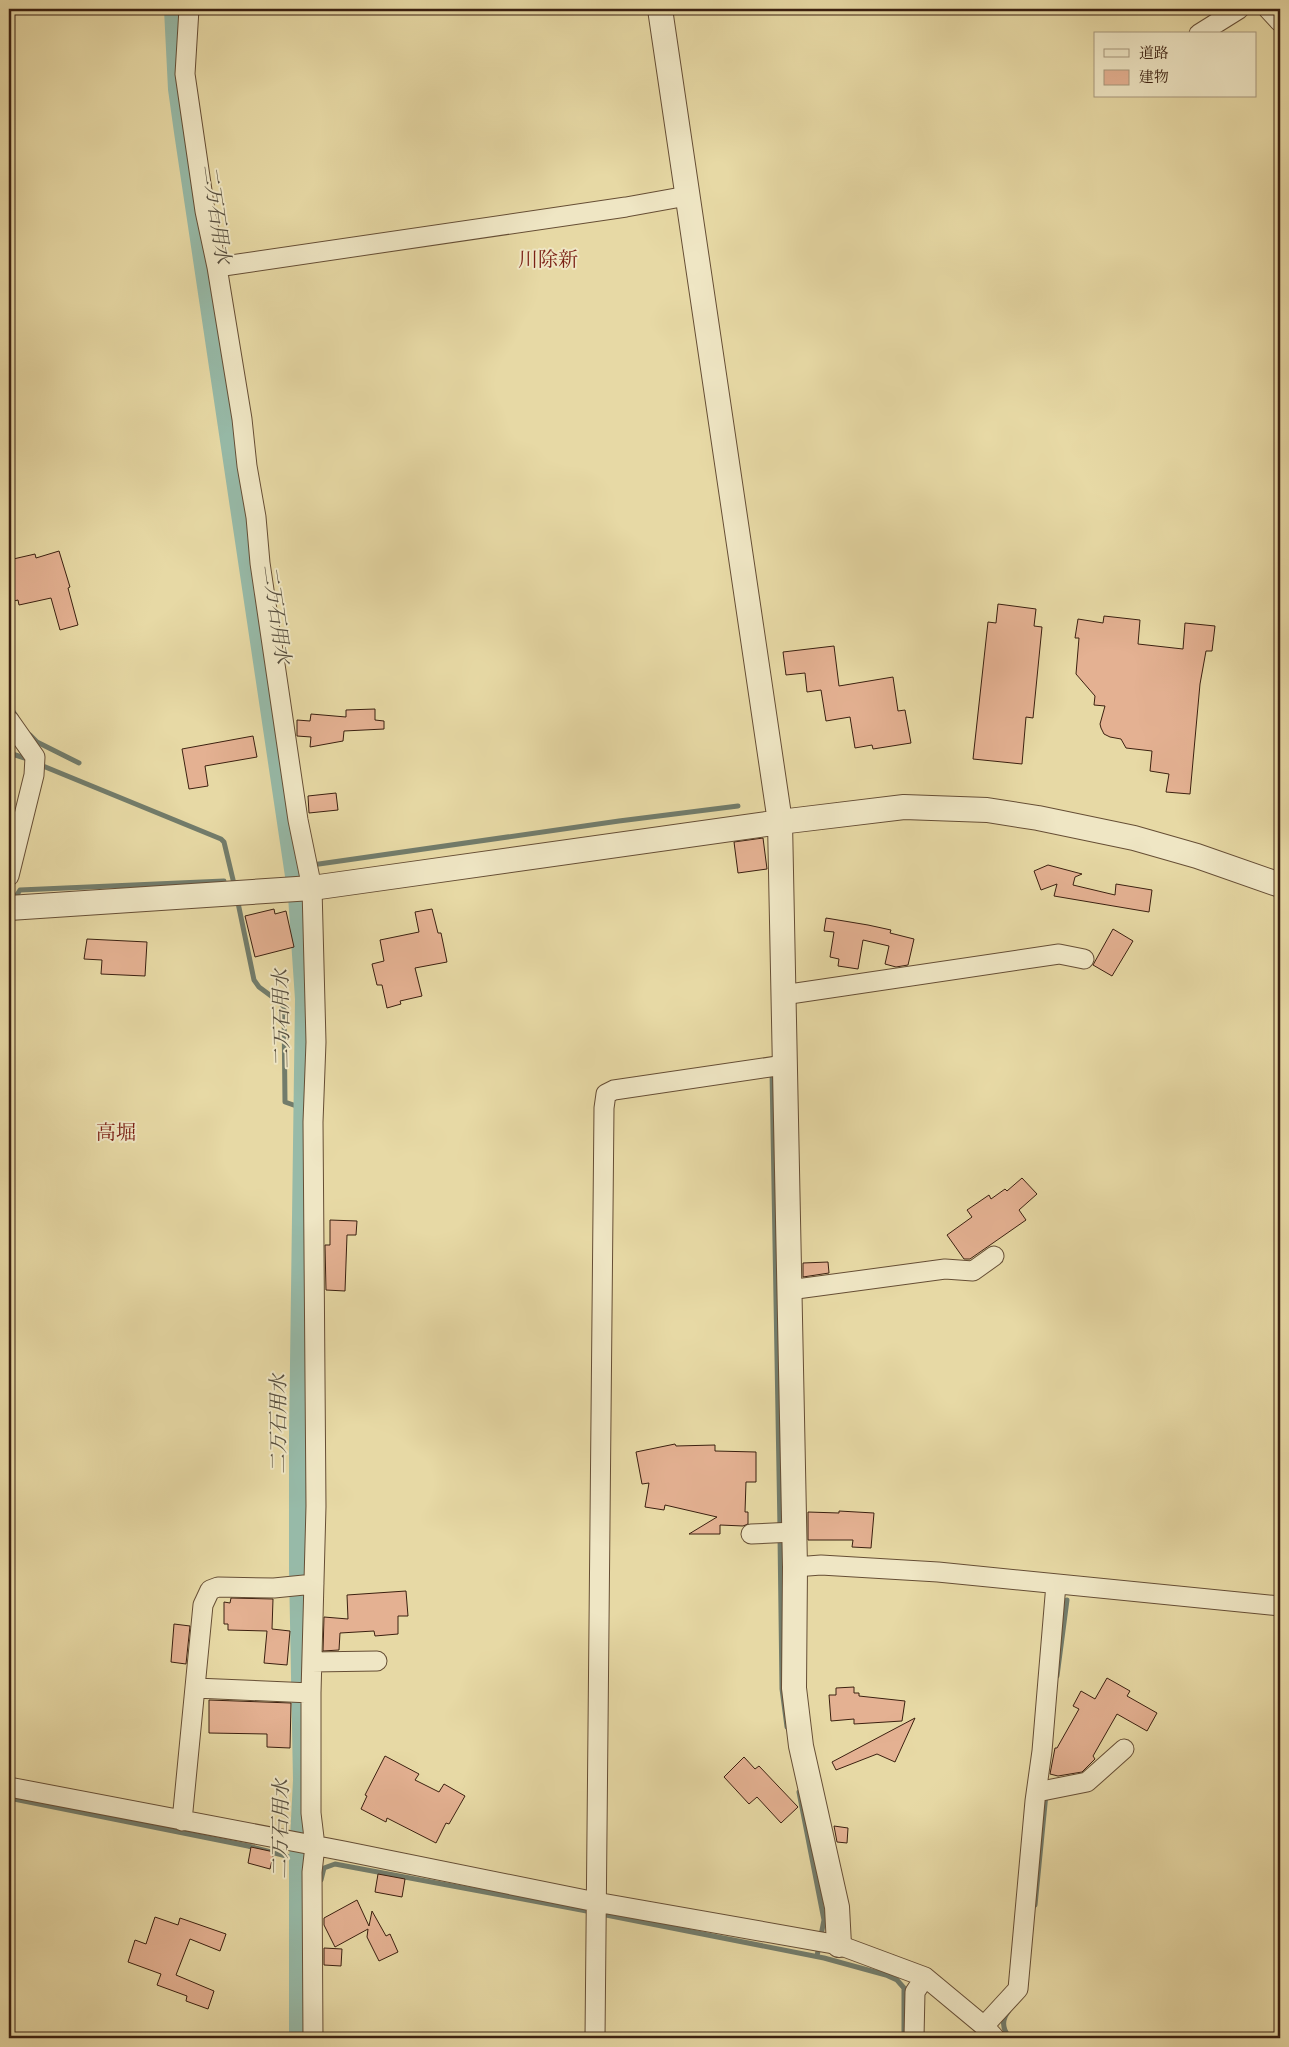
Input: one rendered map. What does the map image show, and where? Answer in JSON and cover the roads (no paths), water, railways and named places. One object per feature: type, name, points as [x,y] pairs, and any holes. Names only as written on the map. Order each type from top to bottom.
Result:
[{"type":"street","points":[[189,9],[185,74],[205,210],[217,268],[242,419],[247,466],[256,518],[260,563],[298,820],[312,888],[316,1042],[313,1122],[316,1497],[311,1694],[311,1813],[315,1846],[312,1872],[312,2038]]},
{"type":"street","points":[[660,9],[780,822],[795,1567],[794,1688],[801,1746],[837,1907],[839,1945]]},
{"type":"street","points":[[1203,32],[1240,9]]},
{"type":"street","points":[[1268,9],[1280,22]]},
{"type":"street","points":[[217,268],[617,209],[687,196]]},
{"type":"street","points":[[9,720],[35,756],[34,775],[9,876]]},
{"type":"street","points":[[9,908],[312,888],[780,822],[904,807],[987,810],[1038,818],[1134,838],[1197,856],[1280,885]]},
{"type":"street","points":[[783,995],[1059,954],[1084,959]]},
{"type":"street","points":[[595,2038],[604,1117],[606,1094],[614,1090],[784,1065]]},
{"type":"street","points":[[789,1290],[945,1269],[973,1271],[994,1256]]},
{"type":"street","points":[[751,1534],[794,1532]]},
{"type":"street","points":[[795,1567],[821,1565],[938,1572],[1280,1606]]},
{"type":"street","points":[[182,1821],[203,1605],[210,1590],[218,1587],[274,1588],[314,1584]]},
{"type":"street","points":[[9,1787],[596,1902],[839,1945],[925,1977],[989,2032],[1018,1989],[1042,1751],[1056,1584]]},
{"type":"street","points":[[312,1662],[377,1661]]},
{"type":"street","points":[[195,1688],[311,1694]]},
{"type":"street","points":[[1037,1792],[1087,1782],[1124,1749]]},
{"type":"street","points":[[914,2038],[915,1992],[925,1977]]},
{"type":"waterway","name":"二万石用水","points":[[173,9],[177,89],[183,132],[297,896],[304,999],[298,1437],[298,1570],[302,1780],[298,1859],[298,2038]]},
{"type":"waterway","points":[[9,705],[16,716]]},
{"type":"waterway","points":[[30,735],[37,742],[79,763]]},
{"type":"waterway","points":[[9,753],[28,759]]},
{"type":"waterway","points":[[38,764],[221,839],[224,842],[235,888]]},
{"type":"waterway","points":[[312,865],[738,806]]},
{"type":"waterway","points":[[13,901],[20,890],[224,881]]},
{"type":"waterway","points":[[237,898],[254,980],[259,987],[282,1004],[284,1009],[285,1102],[302,1108]]},
{"type":"waterway","points":[[772,1071],[780,1528]]},
{"type":"waterway","points":[[780,1536],[782,1689],[787,1727]]},
{"type":"waterway","points":[[1057,1676],[1067,1600]]},
{"type":"waterway","points":[[799,1792],[824,1920],[817,1956]]},
{"type":"waterway","points":[[1035,1905],[1046,1794]]},
{"type":"waterway","points":[[9,1798],[248,1846],[298,1859]]},
{"type":"waterway","points":[[321,1880],[324,1868],[335,1864],[592,1912]]},
{"type":"waterway","points":[[601,1914],[824,1958],[886,1975],[897,1980],[904,1988],[904,2038]]},
{"type":"waterway","points":[[1008,2012],[1004,2019],[1004,2025],[1010,2038]]},
{"type":"district","name":"川除新","points":[[548,259]]},
{"type":"district","name":"高堀","points":[[116,1132]]}]
